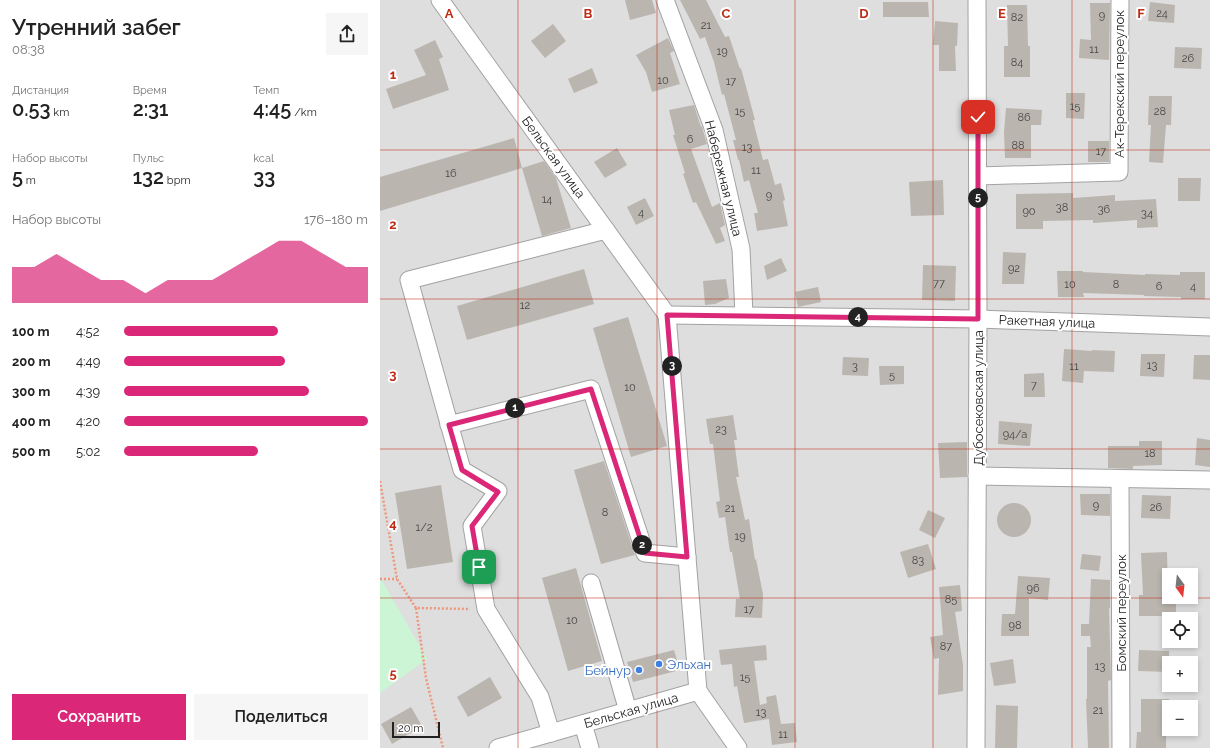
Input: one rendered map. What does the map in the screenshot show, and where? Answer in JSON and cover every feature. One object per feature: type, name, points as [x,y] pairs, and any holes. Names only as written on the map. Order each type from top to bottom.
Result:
[{"type":"street","name":"Бельская улица","points":[[440,0],[667,315]]},
{"type":"street","name":"Набережная улица","points":[[665,0],[714,130],[741,249],[744,315]]},
{"type":"street","name":"Дубосековская улица","points":[[976,748],[978,0]]},
{"type":"street","name":"Ак-Терекский переулок","points":[[978,176],[1119,172],[1120,0]]},
{"type":"street","points":[[551,733],[540,697],[486,609],[472,526],[498,492],[462,470],[409,280],[606,230]]},
{"type":"street","points":[[667,315],[698,691],[738,748]]},
{"type":"street","name":"Ракетная улица","points":[[667,315],[978,319],[1210,327]]},
{"type":"street","points":[[449,425],[591,389],[645,553],[687,557]]},
{"type":"street","points":[[977,476],[1210,480]]},
{"type":"street","name":"Бомский переулок","points":[[1120,479],[1121,748]]},
{"type":"street","points":[[591,583],[628,711]]},
{"type":"street","name":"Бельская улица","points":[[498,748],[698,691]]},
{"type":"street","points":[[583,724],[590,748]]},
{"type":"path","points":[[380,481],[397,579],[416,608],[426,678],[443,748]]},
{"type":"path","points":[[380,579],[397,579]]},
{"type":"path","points":[[416,608],[486,609]]},
{"type":"shaded area","points":[[380,0],[1210,0],[1210,748],[380,748]]},
{"type":"green space","points":[[380,577],[427,659],[380,693]]},
{"type":"building","points":[[625,0],[652,0],[656,13],[630,20]]},
{"type":"building","points":[[680,0],[706,0],[725,37],[729,36],[740,69],[741,68],[755,120],[753,120],[763,160],[768,159],[775,185],[781,183],[785,200],[783,201],[788,226],[757,231],[754,213],[758,213],[749,180],[744,182],[733,140],[736,140],[724,94],[722,95],[714,62],[705,37],[700,39]]},
{"type":"building","points":[[883,2],[928,2],[929,17],[883,17]]},
{"type":"building","points":[[1150,2],[1175,5],[1174,23],[1148,21]]},
{"type":"building","points":[[1090,3],[1110,3],[1109,60],[1079,58],[1080,39],[1091,40]]},
{"type":"building","points":[[1007,5],[1027,5],[1028,46],[1030,46],[1030,77],[1004,77],[1004,46],[1008,46]]},
{"type":"building","points":[[935,21],[958,23],[957,46],[955,46],[956,71],[939,71],[939,45],[933,45]]},
{"type":"building","points":[[553,24],[566,41],[545,58],[531,41]]},
{"type":"building","points":[[668,38],[674,51],[670,53],[680,84],[652,92],[646,72],[636,55]]},
{"type":"building","points":[[435,40],[443,57],[439,59],[449,90],[393,109],[386,89],[426,75],[414,50]]},
{"type":"building","points":[[1175,47],[1202,48],[1201,69],[1174,68]]},
{"type":"building","points":[[592,68],[598,83],[574,93],[568,79]]},
{"type":"building","points":[[1066,93],[1085,93],[1084,119],[1066,118]]},
{"type":"building","points":[[1149,96],[1172,96],[1171,125],[1166,125],[1163,163],[1149,162],[1151,125],[1148,125]]},
{"type":"building","points":[[694,105],[707,144],[691,149],[712,207],[720,203],[725,225],[720,228],[725,241],[716,244],[696,202],[693,203],[683,174],[685,173],[673,135],[675,135],[669,110]]},
{"type":"building","points":[[1006,108],[1042,110],[1041,125],[1031,125],[1031,158],[1005,158],[1004,132]]},
{"type":"building","points":[[514,138],[522,168],[380,211],[380,177]]},
{"type":"building","points":[[1088,141],[1109,141],[1109,162],[1088,162]]},
{"type":"building","points":[[617,148],[627,165],[605,178],[594,162]]},
{"type":"building","points":[[544,161],[556,178],[571,228],[542,236],[522,168]]},
{"type":"building","points":[[1178,178],[1201,178],[1200,201],[1178,201]]},
{"type":"building","points":[[943,180],[944,215],[911,216],[909,182]]},
{"type":"building","points":[[1073,193],[1073,198],[1115,195],[1115,201],[1156,199],[1158,227],[1137,228],[1137,220],[1093,223],[1093,220],[1043,221],[1043,229],[1016,229],[1016,194]]},
{"type":"building","points":[[645,198],[654,216],[636,225],[627,207]]},
{"type":"building","points":[[1003,252],[1026,253],[1024,284],[1002,284]]},
{"type":"building","points":[[781,258],[787,271],[767,280],[764,266]]},
{"type":"building","points":[[923,265],[956,266],[955,301],[922,300]]},
{"type":"building","points":[[584,269],[594,304],[467,340],[457,306]]},
{"type":"building","points":[[1057,271],[1145,275],[1180,275],[1180,272],[1205,272],[1205,299],[1083,293],[1084,297],[1058,297]]},
{"type":"building","points":[[726,279],[729,298],[715,304],[705,305],[703,281]]},
{"type":"building","points":[[818,287],[821,302],[798,307],[795,292]]},
{"type":"building","points":[[628,317],[667,446],[631,457],[593,328]]},
{"type":"building","points":[[1064,349],[1115,351],[1114,372],[1084,371],[1083,383],[1062,381]]},
{"type":"building","points":[[1141,354],[1165,354],[1164,377],[1140,376]]},
{"type":"building","points":[[1194,355],[1210,355],[1210,380],[1193,379]]},
{"type":"building","points":[[843,357],[869,358],[868,376],[842,375]]},
{"type":"building","points":[[879,366],[904,366],[904,384],[880,385]]},
{"type":"building","points":[[1044,373],[1045,397],[1024,397],[1024,374]]},
{"type":"building","points":[[733,415],[737,440],[734,440],[739,477],[736,477],[745,520],[749,519],[755,560],[756,559],[763,594],[762,618],[735,617],[736,599],[740,599],[732,552],[730,552],[725,517],[719,518],[716,502],[720,501],[713,444],[710,444],[706,419]]},
{"type":"building","points":[[999,421],[1032,424],[1030,446],[998,444]]},
{"type":"building","points":[[1197,438],[1210,440],[1210,467],[1195,465]]},
{"type":"building","points":[[1139,441],[1162,441],[1162,465],[1133,466],[1133,469],[1108,468],[1108,446],[1139,446]]},
{"type":"building","points":[[967,442],[967,477],[940,478],[938,443]]},
{"type":"building","points":[[604,461],[635,555],[601,564],[574,470]]},
{"type":"building","points":[[441,485],[453,562],[407,569],[395,493]]},
{"type":"building","points":[[1080,494],[1110,494],[1110,516],[1081,515]]},
{"type":"building","points":[[1142,495],[1171,496],[1170,519],[1141,518]]},
{"type":"building","points":[[1011,503],[1017,503],[1021,504],[1028,510],[1031,520],[1030,527],[1024,534],[1017,537],[1011,537],[1007,536],[1000,530],[997,523],[997,517],[998,513],[1004,506]]},
{"type":"building","points":[[928,510],[945,518],[935,538],[919,530]]},
{"type":"building","points":[[928,544],[936,569],[908,578],[900,552]]},
{"type":"building","points":[[1167,552],[1167,568],[1162,568],[1162,604],[1176,604],[1176,612],[1162,612],[1162,616],[1139,616],[1139,595],[1143,595],[1141,553]]},
{"type":"building","points":[[1082,554],[1101,556],[1099,571],[1080,569]]},
{"type":"building","points":[[576,568],[602,661],[568,671],[542,578]]},
{"type":"building","points":[[1018,576],[1050,578],[1048,600],[1029,598],[1029,636],[1001,636],[1002,614],[1015,614]]},
{"type":"building","points":[[1091,579],[1110,580],[1109,608],[1111,680],[1108,681],[1109,748],[1088,748],[1086,699],[1087,647],[1091,647],[1090,636],[1081,636],[1081,624],[1089,624]]},
{"type":"building","points":[[960,585],[962,611],[955,612],[963,665],[963,691],[938,695],[939,658],[934,659],[930,637],[943,635],[939,587]]},
{"type":"building","points":[[766,645],[767,660],[754,661],[760,705],[767,703],[766,697],[776,695],[781,724],[795,723],[797,742],[772,745],[769,719],[744,723],[737,686],[734,687],[732,664],[721,665],[719,650]]},
{"type":"building","points":[[674,650],[680,670],[633,682],[627,662]]},
{"type":"building","points":[[1139,650],[1169,651],[1169,656],[1162,656],[1162,672],[1138,671]]},
{"type":"building","points":[[1013,659],[1016,683],[994,686],[990,663]]},
{"type":"building","points":[[490,677],[502,698],[468,717],[457,697]]},
{"type":"building","points":[[1141,699],[1169,699],[1162,700],[1162,736],[1166,736],[1166,748],[1136,748],[1137,732],[1141,732]]},
{"type":"building","points":[[996,705],[1018,706],[1017,748],[995,748]]},
{"type":"building","points":[[411,707],[422,726],[392,744],[381,724]]},
{"type":"place","name":"Эльхан","points":[[659,664]]},
{"type":"place","name":"Бейнур","points":[[639,670]]},
{"type":"route","points":[[479,567],[472,526],[498,492],[462,470],[449,425],[591,389],[645,553],[687,557],[667,315],[978,319],[978,117]]}]
